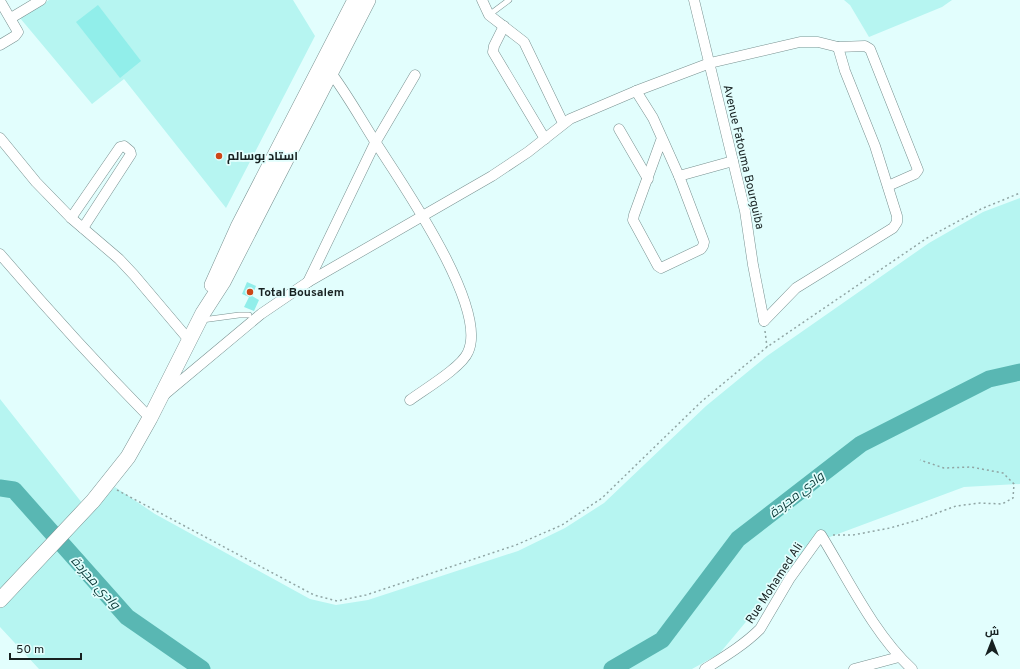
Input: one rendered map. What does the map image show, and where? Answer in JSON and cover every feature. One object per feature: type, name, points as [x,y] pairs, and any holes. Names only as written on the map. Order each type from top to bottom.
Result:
[{"type":"main road","points":[[348,26],[355,0]]},
{"type":"main road","points":[[0,600],[93,501],[128,457],[150,418],[201,317],[214,278],[254,209],[348,26],[368,0]]},
{"type":"street","points":[[11,18],[41,0]]},
{"type":"street","points":[[482,0],[489,15],[522,38],[563,123]]},
{"type":"street","points":[[0,1],[11,18],[17,34],[0,45]]},
{"type":"street","name":"Avenue Fatouma Bourguiba","points":[[697,1],[745,211],[764,321]]},
{"type":"street","points":[[504,26],[494,46],[493,52],[544,139]]},
{"type":"street","points":[[159,400],[261,314],[308,282],[492,176],[544,139],[563,123],[636,91],[710,63],[800,42],[818,42],[838,47],[865,46],[870,49],[918,170],[915,174],[888,186]]},
{"type":"street","points":[[764,321],[796,288],[893,228],[897,222],[897,216],[875,146],[845,71],[838,47]]},
{"type":"street","points":[[327,67],[423,216],[460,287],[466,305],[471,329],[471,342],[468,352],[462,361],[410,400]]},
{"type":"street","points":[[308,282],[375,143],[415,75]]},
{"type":"street","points":[[636,91],[653,118],[662,138],[679,176],[703,239],[703,246],[701,249],[662,268],[658,266],[633,220],[662,138]]},
{"type":"street","points":[[619,129],[648,179]]},
{"type":"street","points":[[0,138],[36,182],[71,218],[119,259],[134,275],[189,340]]},
{"type":"street","points":[[71,218],[120,147],[124,146],[130,151],[131,154],[83,228]]},
{"type":"street","points":[[679,176],[733,161]]},
{"type":"street","points":[[0,254],[96,363],[150,418]]},
{"type":"street","points":[[821,535],[877,629],[899,657],[912,669]]},
{"type":"street","name":"Rue Mohamed Ali","points":[[710,668],[754,636],[760,629],[790,578],[821,535]]},
{"type":"street","points":[[854,669],[899,657]]},
{"type":"lane","points":[[489,15],[510,0]]},
{"type":"lane","points":[[201,317],[249,314]]},
{"type":"path","points":[[106,485],[157,510],[314,595],[337,601],[366,595],[516,545],[562,525],[602,498],[701,402],[767,347],[927,238],[981,209],[1020,194]]},
{"type":"path","points":[[764,321],[767,347]]},
{"type":"path","points":[[821,535],[861,534],[918,520],[956,506],[980,503],[1002,504],[1014,498],[1014,484],[1003,473],[971,467],[944,468],[920,460]]},
{"type":"shaded area","name":"استاد بوسالم","points":[[49,0],[293,0],[315,36],[226,208],[124,79],[92,104],[20,18]]},
{"type":"shaded area","points":[[844,0],[952,0],[942,7],[869,37],[850,5]]},
{"type":"shaded area","points":[[1020,198],[1020,484],[964,487],[811,544],[719,654],[692,669],[39,669],[0,627],[0,399],[90,513],[115,487],[155,514],[310,599],[336,605],[368,600],[518,551],[565,528],[604,503],[706,406],[767,356],[929,243],[983,212]]},
{"type":"building","points":[[98,5],[141,61],[120,78],[76,22]]},
{"type":"building","points":[[247,282],[256,286],[252,296],[259,300],[254,311],[244,307],[249,297],[242,294]]},
{"type":"waterway","name":"وادي مجردة","points":[[612,669],[662,640],[738,539],[861,444],[989,379],[1020,372]]},
{"type":"waterway","name":"وادي مجردة","points":[[0,488],[14,490],[127,617],[202,669]]},
{"type":"place","name":"استاد بوسالم","points":[[219,156]]},
{"type":"place","name":"Total Bousalem","points":[[250,292]]}]
